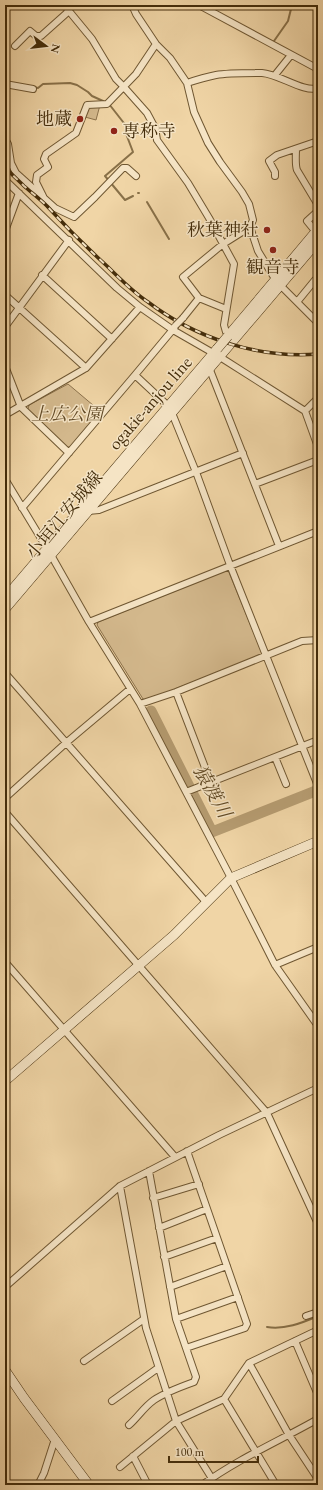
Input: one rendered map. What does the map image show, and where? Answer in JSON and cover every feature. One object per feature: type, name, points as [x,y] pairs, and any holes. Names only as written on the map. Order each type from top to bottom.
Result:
[{"type":"main road","name":"ogakie-anjou line","points":[[5,598],[49,551],[217,353],[228,335],[278,283],[317,234]]},
{"type":"main road","name":"小垣江安城線","points":[[5,609],[49,551],[88,511],[170,409],[210,370],[217,353],[278,283]]},
{"type":"main road","points":[[5,1081],[174,935],[231,878],[318,841]]},
{"type":"main road","points":[[5,1370],[89,1485]]},
{"type":"street","points":[[64,5],[92,39],[116,79],[147,113],[155,128],[157,140],[181,172],[209,218],[234,264],[224,325],[228,335]]},
{"type":"street","points":[[132,5],[136,14],[156,44],[170,58],[187,83],[194,112],[208,143],[249,204],[253,220],[250,227],[223,244],[183,277],[199,298],[226,309]]},
{"type":"street","points":[[198,5],[318,69]]},
{"type":"street","points":[[15,46],[30,31],[36,36],[41,36],[69,11]]},
{"type":"street","points":[[43,196],[36,182],[37,175],[48,167],[44,159],[46,154],[76,133],[86,104],[107,104],[143,64],[156,44]]},
{"type":"street","points":[[275,75],[290,55]]},
{"type":"street","points":[[187,83],[218,75],[262,73],[275,75],[301,86],[314,89],[318,88]]},
{"type":"street","points":[[5,84],[34,89]]},
{"type":"street","points":[[5,138],[8,144],[11,164],[16,173],[56,208],[74,217],[122,168],[127,168],[136,176]]},
{"type":"street","points":[[275,176],[275,172],[269,161],[277,155],[318,141]]},
{"type":"street","points":[[296,149],[297,170],[318,205]]},
{"type":"street","points":[[5,180],[117,288],[140,306],[217,353],[306,411],[315,427],[318,447]]},
{"type":"street","points":[[5,231],[19,193]]},
{"type":"street","points":[[317,234],[307,221],[318,211]]},
{"type":"street","points":[[250,227],[258,251],[278,283],[318,323]]},
{"type":"street","points":[[5,327],[68,240]]},
{"type":"street","points":[[42,275],[112,339]]},
{"type":"street","points":[[297,302],[315,280],[318,280]]},
{"type":"street","points":[[5,296],[86,368]]},
{"type":"street","points":[[22,508],[199,298]]},
{"type":"street","points":[[5,415],[86,368],[140,306]]},
{"type":"street","points":[[5,366],[21,406],[69,453]]},
{"type":"street","points":[[210,370],[256,484],[279,546]]},
{"type":"street","points":[[135,375],[170,409],[196,472],[230,565],[318,785]]},
{"type":"street","points":[[306,411],[318,398]]},
{"type":"street","points":[[88,511],[99,510],[243,453]]},
{"type":"street","points":[[256,484],[318,460]]},
{"type":"street","points":[[5,480],[49,551],[89,622],[140,704],[189,790],[275,965],[318,1026]]},
{"type":"street","points":[[89,622],[318,531]]},
{"type":"street","points":[[140,704],[176,692],[302,642],[318,640]]},
{"type":"street","points":[[5,673],[206,902]]},
{"type":"street","points":[[5,798],[67,742],[130,689]]},
{"type":"street","points":[[176,692],[211,782]]},
{"type":"street","points":[[189,790],[318,740]]},
{"type":"street","points":[[276,757],[286,784]]},
{"type":"street","points":[[5,812],[267,1113],[318,1224]]},
{"type":"street","points":[[275,965],[318,948]]},
{"type":"street","points":[[5,962],[175,1157]]},
{"type":"street","points":[[5,1287],[120,1186],[187,1151],[318,1088]]},
{"type":"street","points":[[186,1348],[245,1328],[247,1324],[187,1151]]},
{"type":"street","points":[[130,1425],[139,1417],[142,1410],[153,1400],[194,1382],[196,1377],[176,1319],[148,1171]]},
{"type":"street","points":[[153,1198],[199,1184]]},
{"type":"street","points":[[120,1186],[144,1319],[166,1393],[176,1420],[216,1485]]},
{"type":"street","points":[[159,1228],[207,1209]]},
{"type":"street","points":[[164,1257],[217,1238]]},
{"type":"street","points":[[170,1287],[227,1266]]},
{"type":"street","points":[[176,1319],[238,1297]]},
{"type":"street","points":[[306,1316],[318,1312]]},
{"type":"street","points":[[84,1361],[144,1319]]},
{"type":"street","points":[[120,1467],[176,1420],[224,1399],[250,1363],[318,1330]]},
{"type":"street","points":[[294,1341],[318,1395]]},
{"type":"street","points":[[250,1363],[289,1435],[318,1479]]},
{"type":"street","points":[[112,1401],[158,1368]]},
{"type":"street","points":[[224,1399],[276,1485]]},
{"type":"street","points":[[202,1485],[255,1452],[318,1419]]},
{"type":"street","points":[[38,1485],[44,1474],[55,1439]]},
{"type":"street","points":[[133,1456],[148,1485]]},
{"type":"green space","points":[[100,105],[96,120],[85,117],[88,106]]},
{"type":"green space","name":"上広公園","points":[[68,384],[100,411],[70,447],[67,447],[28,409],[29,405]]},
{"type":"green space","points":[[228,570],[262,653],[261,655],[147,700],[143,699],[97,625],[98,622]]},
{"type":"waterway","points":[[274,41],[288,21],[292,5]]},
{"type":"waterway","points":[[33,87],[38,88],[43,84],[70,83],[77,85],[92,96],[103,101]]},
{"type":"waterway","points":[[109,104],[127,127],[125,131],[133,152],[105,176],[125,200],[133,196]]},
{"type":"waterway","points":[[5,162],[8,162],[8,160]]},
{"type":"waterway","points":[[147,202],[169,239]]},
{"type":"waterway","name":"猿渡川","points":[[151,711],[212,832],[318,790]]},
{"type":"waterway","points":[[267,1327],[286,1327],[318,1316]]},
{"type":"railway","points":[[5,167],[127,285],[166,315],[207,336],[251,349],[296,355],[318,354]]},
{"type":"place","name":"地蔵","points":[[80,119]]},
{"type":"place","name":"専称寺","points":[[114,131]]},
{"type":"place","name":"秋葉神社","points":[[267,230]]},
{"type":"place","name":"観音寺","points":[[273,250]]}]
